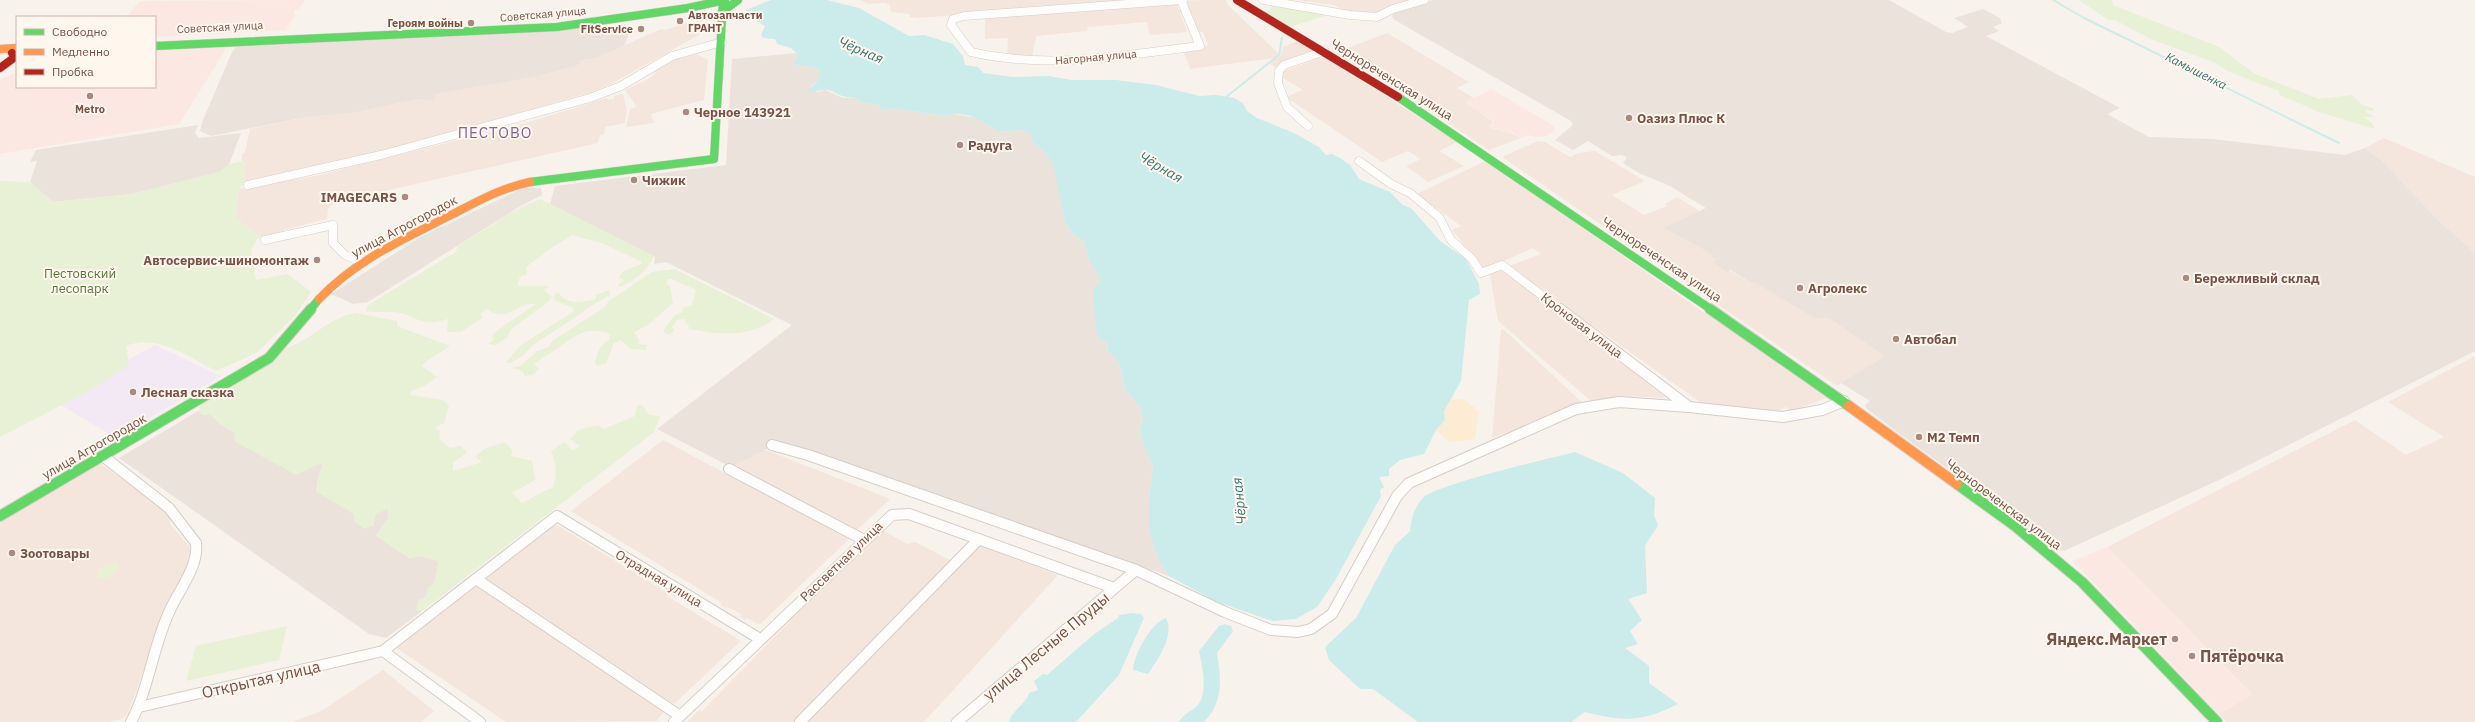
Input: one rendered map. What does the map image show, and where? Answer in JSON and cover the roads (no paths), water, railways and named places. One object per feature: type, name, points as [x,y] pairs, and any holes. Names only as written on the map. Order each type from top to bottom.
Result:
[{"type":"street","points":[[688,6],[699,0]]},
{"type":"street","name":"Советская улица","points":[[156,46],[538,28],[723,0]]},
{"type":"street","name":"улица Агрогородок","points":[[0,516],[268,358],[282,346],[329,288],[361,262],[392,244],[516,185],[544,179],[714,159],[722,42],[723,0]]},
{"type":"street","points":[[688,6],[709,7],[722,12],[730,4],[738,0]]},
{"type":"street","name":"Нагорная улица","points":[[1182,0],[1200,46],[1063,62],[997,58],[971,52],[951,27],[954,19],[964,16],[1182,0]]},
{"type":"street","name":"Чернореченская улица","points":[[1237,0],[1325,51],[1415,107],[1844,402],[2015,526],[2058,561],[2137,637],[2217,722]]},
{"type":"street","points":[[1262,0],[1350,16],[1377,17],[1393,9],[1424,0]]},
{"type":"street","name":"Советская улица","points":[[156,42],[541,24],[688,6]]},
{"type":"street","points":[[248,185],[381,155],[590,98],[621,86],[672,56],[722,42]]},
{"type":"street","points":[[0,49],[15,51]]},
{"type":"street","points":[[0,53],[15,51]]},
{"type":"street","points":[[0,68],[13,60],[15,57],[15,51]]},
{"type":"street","points":[[1308,126],[1294,116],[1284,102],[1278,83],[1279,71],[1284,65],[1325,51]]},
{"type":"street","points":[[0,77],[16,69]]},
{"type":"street","name":"Кроновая улица","points":[[1359,161],[1392,184],[1410,193],[1438,217],[1451,240],[1472,260],[1481,273],[1502,264],[1689,406],[1783,418],[1822,410],[1844,402]]},
{"type":"street","points":[[265,240],[333,225],[333,244],[345,255],[361,262]]},
{"type":"street","points":[[772,445],[808,455],[1136,570],[1225,612],[1271,630],[1298,632],[1311,629],[1332,614],[1397,496],[1409,483],[1590,404],[1631,400],[1689,406]]},
{"type":"street","points":[[103,456],[169,508],[196,543],[195,560],[170,610],[139,707],[131,722]]},
{"type":"street","points":[[729,469],[864,540]]},
{"type":"street","name":"Рассветная улица","points":[[677,719],[885,519],[899,513],[909,514],[1114,588]]},
{"type":"street","name":"Отрадная улица","points":[[476,579],[557,516],[760,639]]},
{"type":"street","points":[[800,722],[979,539]]},
{"type":"street","name":"улица Лесные Пруды","points":[[957,722],[1136,570]]},
{"type":"street","points":[[480,722],[383,651],[476,579],[677,719]]},
{"type":"street","name":"Открытая улица","points":[[139,707],[383,651]]},
{"type":"water","points":[[771,0],[827,0],[859,8],[909,36],[924,35],[953,44],[963,56],[965,65],[978,67],[983,73],[1013,77],[1049,76],[1071,80],[1116,80],[1156,85],[1199,96],[1216,95],[1234,98],[1243,103],[1247,111],[1257,118],[1294,133],[1319,147],[1326,155],[1332,154],[1340,158],[1350,165],[1359,179],[1390,192],[1403,205],[1411,208],[1440,241],[1466,259],[1479,284],[1480,294],[1469,300],[1461,381],[1444,411],[1445,420],[1436,430],[1424,454],[1400,460],[1389,469],[1389,476],[1379,477],[1384,487],[1380,490],[1381,496],[1336,579],[1317,607],[1296,619],[1272,621],[1215,601],[1169,576],[1159,561],[1149,529],[1149,499],[1153,466],[1142,442],[1140,430],[1143,417],[1140,407],[1125,389],[1119,363],[1107,350],[1108,343],[1100,338],[1096,330],[1093,297],[1094,288],[1100,282],[1099,276],[1089,260],[1084,242],[1071,232],[1065,223],[1054,167],[1044,151],[1031,141],[1031,134],[1021,130],[998,132],[980,120],[967,115],[953,114],[946,116],[890,108],[882,111],[879,105],[859,102],[854,97],[840,95],[829,90],[813,92],[808,90],[818,80],[820,69],[792,64],[799,56],[791,48],[777,44],[775,39],[763,38],[761,35],[765,26],[754,19],[753,13],[747,13],[746,10]]},
{"type":"water","points":[[1575,452],[1623,473],[1655,498],[1654,515],[1658,525],[1645,546],[1647,593],[1628,599],[1642,620],[1630,631],[1638,644],[1625,648],[1649,666],[1649,683],[1678,704],[1643,717],[1623,719],[1585,712],[1571,722],[1418,722],[1373,689],[1360,689],[1329,660],[1325,647],[1356,618],[1395,545],[1410,531],[1411,522],[1417,505],[1423,498],[1448,486],[1470,479]]},
{"type":"water","points":[[1132,613],[1141,614],[1144,618],[1119,675],[1076,722],[1009,722],[1010,718],[1025,701],[1029,693],[1038,690],[1034,681],[1043,674],[1047,675],[1093,635],[1118,618],[1119,615]]},
{"type":"water","points":[[1166,618],[1168,625],[1167,640],[1148,674],[1133,670],[1136,656],[1149,632],[1160,621]]},
{"type":"waterway","name":"Камышенка","points":[[2053,0],[2084,18],[2339,143]]},
{"type":"waterway","points":[[1226,97],[1279,55],[1282,38]]},
{"type":"waterway","name":"Чёрная","points":[[1188,722],[1198,716],[1205,709],[1209,701],[1212,682],[1208,651],[1225,631]]},
{"type":"place","name":"Автозапчасти ГРАНТ","points":[[680,21]]},
{"type":"place","name":"Героям войны","points":[[471,23]]},
{"type":"place","name":"FitService","points":[[641,29]]},
{"type":"place","name":"Metro","points":[[90,96]]},
{"type":"place","name":"Черное 143921","points":[[686,112]]},
{"type":"place","name":"Оазиз Плюс К","points":[[1629,118]]},
{"type":"place","name":"Радуга","points":[[960,145]]},
{"type":"place","name":"Чижик","points":[[634,180]]},
{"type":"place","name":"IMAGECARS","points":[[405,197]]},
{"type":"place","name":"Автосервис+шиномонтаж","points":[[317,260]]},
{"type":"place","name":"Бережливый склад","points":[[2186,278]]},
{"type":"place","name":"Агролекс","points":[[1800,288]]},
{"type":"place","name":"Автобал","points":[[1896,339]]},
{"type":"place","name":"Лесная сказка","points":[[133,392]]},
{"type":"place","name":"М2 Темп","points":[[1919,437]]},
{"type":"place","name":"Зоотовары","points":[[12,553]]},
{"type":"place","name":"Яндекс.Маркет","points":[[2175,639]]},
{"type":"place","name":"Пятёрочка","points":[[2192,656]]},
{"type":"district","name":"ПЕСТОВО","points":[[495,133]]},
{"type":"park label","name":"Пестовский лесопарк","points":[[80,280]]}]
